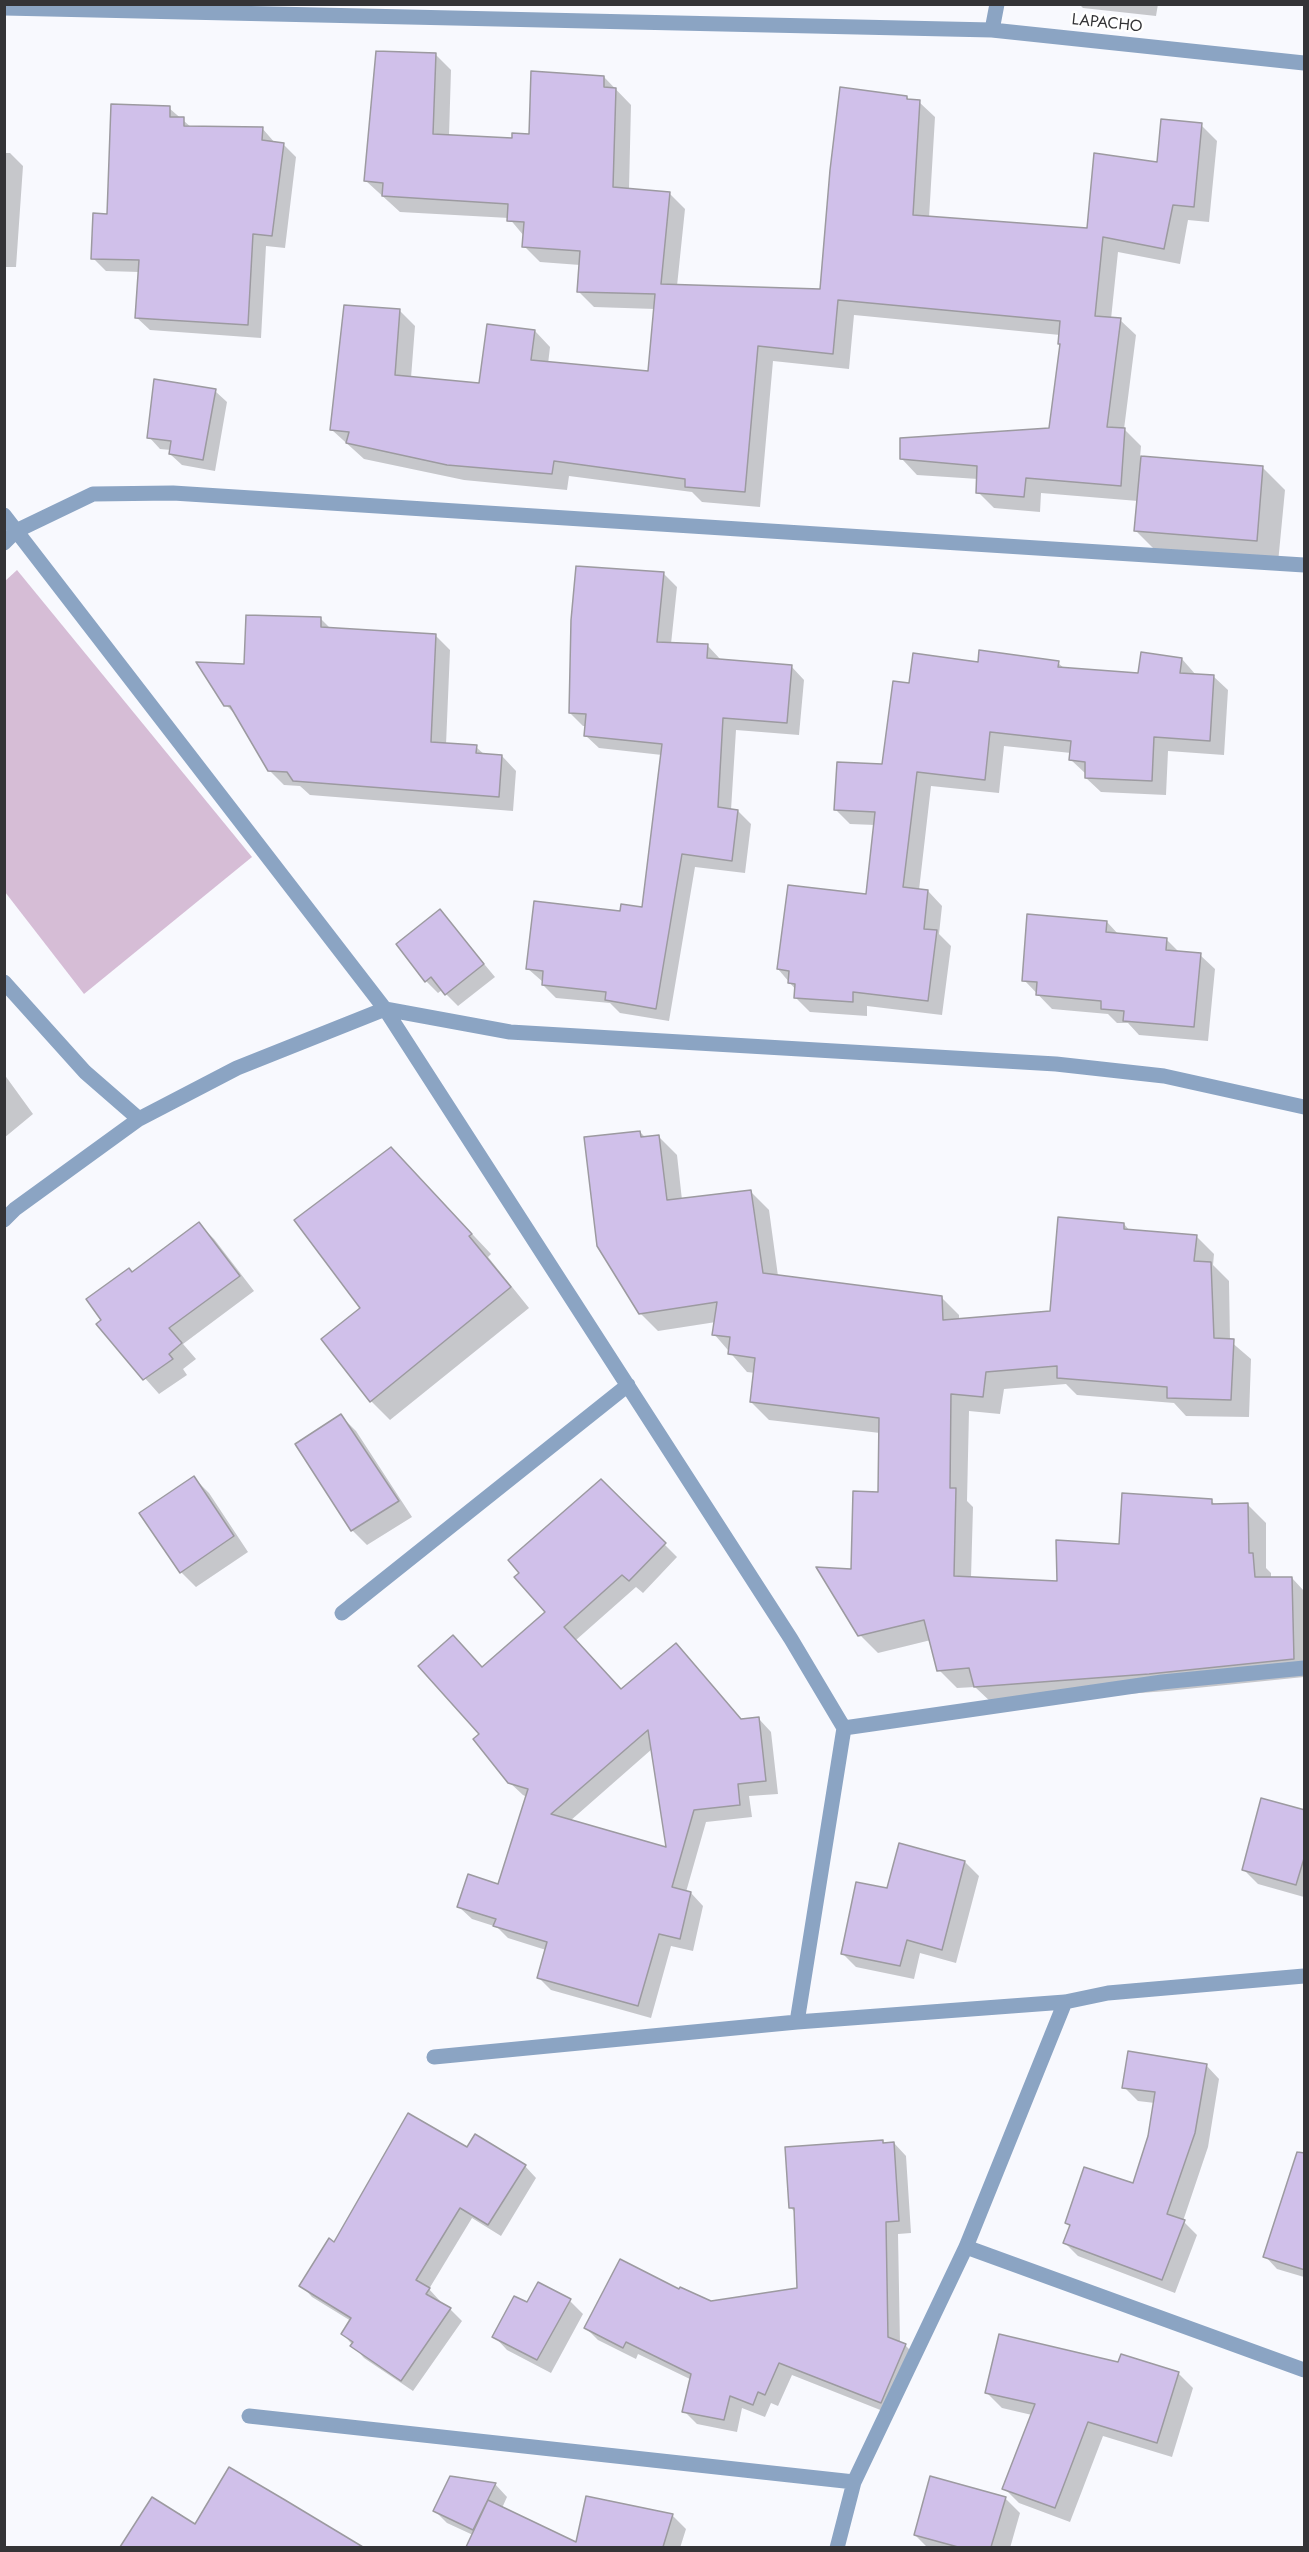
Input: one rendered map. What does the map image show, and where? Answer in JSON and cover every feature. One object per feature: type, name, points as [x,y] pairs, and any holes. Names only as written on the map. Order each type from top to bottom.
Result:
[{"type":"street","points":[[992,30],[997,4]]},
{"type":"street","name":"LAPACHO","points":[[4,8],[992,30],[1305,63]]},
{"type":"street","points":[[4,543],[16,531],[93,494],[173,493],[1305,565]]},
{"type":"street","points":[[4,515],[385,1009],[791,1640],[844,1728],[797,2022]]},
{"type":"street","points":[[4,982],[85,1072],[139,1119]]},
{"type":"street","points":[[4,1220],[15,1209],[139,1119],[237,1068],[385,1009],[510,1032],[1067,1065],[1164,1076],[1305,1107]]},
{"type":"street","points":[[342,1613],[627,1385]]},
{"type":"street","points":[[844,1728],[1162,1682],[1305,1668]]},
{"type":"street","points":[[434,2057],[797,2022],[1065,2002],[1108,1993],[1305,1976]]},
{"type":"street","points":[[837,2547],[854,2482],[966,2247],[1065,2002]]},
{"type":"street","points":[[966,2247],[1305,2370]]},
{"type":"street","points":[[249,2416],[854,2482]]},
{"type":"shaded area","points":[[17,570],[252,857],[84,994],[5,892],[4,582]]},
{"type":"building","points":[[376,51],[436,53],[433,134],[512,138],[512,133],[529,134],[531,71],[604,76],[604,87],[616,88],[613,187],[670,192],[661,284],[820,289],[840,87],[907,96],[907,99],[920,100],[913,215],[1087,228],[1094,153],[1157,162],[1161,119],[1202,123],[1194,207],[1173,205],[1164,249],[1103,237],[1095,316],[1121,318],[1107,427],[1125,428],[1121,486],[1026,478],[1024,497],[976,493],[977,466],[900,459],[900,438],[1049,428],[1060,344],[1058,344],[1060,321],[838,300],[833,354],[758,346],[745,492],[685,487],[685,479],[554,461],[552,474],[447,465],[346,443],[349,432],[330,430],[344,305],[400,309],[395,375],[479,383],[487,324],[535,330],[531,360],[648,371],[655,294],[577,292],[580,251],[522,247],[524,222],[507,221],[508,204],[382,196],[383,183],[364,181]]},
{"type":"building","points":[[111,104],[170,106],[170,117],[184,117],[184,126],[263,127],[262,140],[284,143],[272,236],[253,234],[248,325],[135,318],[139,260],[91,259],[93,213],[107,214]]},
{"type":"building","points":[[154,379],[216,389],[203,460],[169,454],[171,441],[147,438]]},
{"type":"building","points":[[1141,456],[1263,466],[1257,541],[1134,531]]},
{"type":"building","points":[[576,566],[664,572],[657,642],[708,644],[707,658],[792,665],[787,723],[723,718],[718,807],[738,810],[732,861],[682,854],[656,1009],[605,1000],[606,992],[542,985],[543,971],[526,969],[534,901],[620,911],[621,904],[642,907],[662,744],[584,736],[586,714],[569,713],[571,620]]},
{"type":"building","points":[[246,615],[321,617],[321,627],[436,634],[431,742],[477,745],[476,753],[502,755],[499,797],[293,781],[287,772],[268,771],[230,706],[224,706],[196,662],[244,664]]},
{"type":"building","points":[[979,650],[1059,661],[1058,667],[1138,673],[1141,652],[1182,658],[1180,673],[1214,675],[1210,741],[1154,737],[1152,781],[1085,778],[1085,762],[1069,760],[1071,741],[990,732],[985,780],[917,772],[903,887],[928,890],[924,929],[937,930],[928,1001],[853,992],[853,1002],[794,998],[795,984],[788,983],[789,971],[777,969],[788,885],[866,894],[875,812],[834,810],[837,762],[882,764],[893,681],[909,683],[913,653],[978,662]]},
{"type":"building","points":[[440,909],[484,964],[445,995],[431,977],[425,982],[396,944]]},
{"type":"building","points":[[1027,914],[1107,921],[1106,932],[1167,938],[1166,950],[1201,953],[1194,1027],[1123,1021],[1124,1011],[1101,1009],[1101,1001],[1036,995],[1037,982],[1022,981]]},
{"type":"building","points":[[640,1131],[641,1137],[659,1135],[667,1200],[751,1190],[763,1273],[942,1296],[943,1320],[1050,1311],[1058,1217],[1124,1223],[1124,1229],[1197,1235],[1194,1261],[1211,1262],[1214,1338],[1234,1339],[1231,1400],[1167,1398],[1167,1387],[1057,1378],[1057,1366],[986,1372],[983,1397],[951,1394],[950,1488],[956,1488],[954,1576],[1057,1581],[1056,1540],[1119,1544],[1122,1493],[1212,1499],[1212,1504],[1248,1503],[1249,1553],[1253,1553],[1255,1577],[1292,1577],[1294,1659],[1149,1674],[974,1687],[969,1668],[937,1671],[924,1620],[858,1636],[816,1567],[851,1569],[853,1491],[878,1492],[879,1418],[750,1402],[755,1358],[728,1354],[730,1337],[712,1335],[717,1302],[639,1314],[597,1246],[584,1137]]},
{"type":"building","points":[[391,1147],[472,1234],[469,1236],[511,1287],[370,1402],[321,1339],[360,1308],[294,1220]]},
{"type":"building","points":[[199,1222],[240,1276],[169,1328],[182,1343],[169,1354],[173,1359],[143,1380],[96,1324],[101,1320],[86,1299],[129,1268],[132,1272]]},
{"type":"building","points":[[341,1414],[399,1501],[351,1531],[295,1444]]},
{"type":"building","points":[[194,1476],[234,1536],[180,1573],[139,1513]]},
{"type":"building","points":[[601,1479],[666,1543],[629,1581],[622,1575],[564,1627],[621,1689],[676,1643],[741,1719],[759,1717],[766,1781],[738,1784],[740,1805],[694,1810],[672,1887],[691,1892],[680,1939],[659,1934],[638,2006],[537,1978],[547,1942],[493,1926],[496,1919],[457,1907],[468,1874],[498,1884],[528,1789],[508,1783],[473,1739],[479,1734],[418,1666],[453,1635],[482,1667],[545,1612],[514,1577],[519,1573],[508,1560]],"holes":[[[648,1730],[666,1847],[551,1814]]]},
{"type":"building","points":[[1261,1798],[1305,1810],[1305,1855],[1296,1885],[1242,1870]]},
{"type":"building","points":[[899,1843],[965,1861],[942,1950],[907,1940],[900,1966],[841,1954],[856,1882],[887,1888]]},
{"type":"building","points":[[1128,2051],[1207,2064],[1195,2133],[1167,2214],[1185,2220],[1162,2280],[1063,2243],[1070,2225],[1065,2223],[1084,2167],[1133,2183],[1148,2136],[1155,2092],[1122,2088]]},
{"type":"building","points":[[408,2113],[467,2147],[475,2134],[526,2165],[488,2225],[460,2208],[416,2280],[430,2288],[426,2294],[451,2308],[401,2381],[350,2346],[353,2342],[341,2334],[351,2318],[299,2286],[329,2238],[334,2242]]},
{"type":"building","points":[[883,2140],[883,2143],[894,2142],[899,2221],[886,2222],[888,2337],[906,2344],[881,2403],[779,2363],[765,2395],[758,2392],[753,2405],[730,2396],[724,2420],[682,2412],[691,2374],[626,2342],[623,2348],[584,2328],[620,2259],[679,2289],[680,2287],[711,2301],[797,2288],[794,2208],[789,2208],[785,2147]]},
{"type":"building","points":[[1297,2152],[1305,2153],[1305,2270],[1263,2257]]},
{"type":"building","points":[[538,2282],[571,2299],[537,2360],[492,2337],[514,2296],[527,2302]]},
{"type":"building","points":[[999,2334],[1118,2362],[1121,2354],[1179,2372],[1157,2443],[1088,2422],[1055,2508],[1002,2489],[1035,2404],[985,2393]]},
{"type":"building","points":[[229,2467],[363,2547],[120,2547],[152,2497],[195,2524]]},
{"type":"building","points":[[450,2476],[496,2483],[473,2530],[433,2511]]},
{"type":"building","points":[[930,2476],[1006,2497],[991,2547],[958,2547],[914,2535]]},
{"type":"building","points":[[586,2496],[673,2514],[663,2547],[466,2547],[488,2500],[576,2542]]}]
